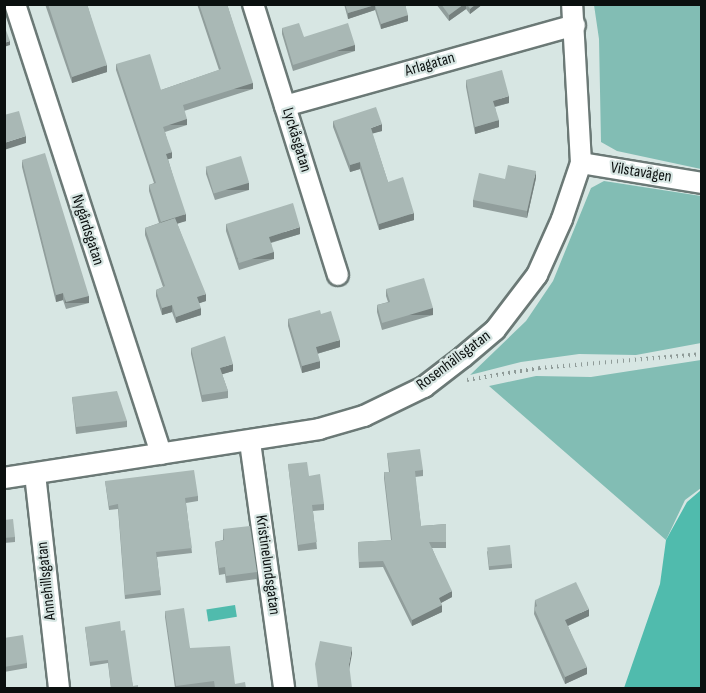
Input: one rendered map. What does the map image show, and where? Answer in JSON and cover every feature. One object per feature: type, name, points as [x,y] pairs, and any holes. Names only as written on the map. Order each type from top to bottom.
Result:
[{"type":"street","name":"Nygårdsgatan","points":[[15,4],[161,454]]},
{"type":"street","name":"Lyckåsgatan","points":[[253,4],[338,275]]},
{"type":"street","name":"Rosenhällsgatan","points":[[4,478],[250,442],[319,429],[364,416],[424,387],[463,357],[495,330],[537,275],[562,219],[581,163],[576,24],[572,4]]},
{"type":"street","name":"Arlagatan","points":[[285,106],[576,24]]},
{"type":"street","name":"Vilstavägen","points":[[581,163],[702,183]]},
{"type":"street","name":"Kristinelundsgatan","points":[[250,442],[284,688]]},
{"type":"street","name":"Annehillsgatan","points":[[35,474],[59,688]]},
{"type":"path","points":[[458,381],[539,368],[702,354]]},
{"type":"shaded area","points":[[594,5],[701,5],[701,169],[617,151],[601,142],[599,39]]},
{"type":"shaded area","points":[[604,181],[701,196],[701,343],[636,355],[579,354],[521,362],[470,375],[526,321],[553,281],[591,188]]},
{"type":"shaded area","points":[[701,360],[701,488],[685,500],[666,540],[489,386],[536,376],[591,377]]},
{"type":"shaded area","points":[[701,490],[701,688],[624,688],[660,584],[666,540],[687,502]]},
{"type":"shaded area","points":[[235,605],[237,617],[208,621],[206,610]]},
{"type":"building","points":[[48,4],[87,4],[107,65],[72,77]]},
{"type":"building","points":[[199,4],[227,4],[253,83],[183,105],[187,119],[163,127],[172,152],[166,154],[186,214],[161,222],[149,185],[156,183],[116,64],[150,54],[161,90],[221,69]]},
{"type":"building","points":[[345,4],[405,4],[408,15],[381,24],[375,5],[348,13]]},
{"type":"building","points":[[441,4],[464,4],[449,15]]},
{"type":"building","points":[[299,23],[304,37],[348,23],[355,45],[293,65],[282,28]]},
{"type":"building","points":[[4,25],[10,41],[4,43]]},
{"type":"building","points":[[502,70],[509,96],[493,101],[499,120],[475,127],[466,80]]},
{"type":"building","points":[[376,107],[382,124],[371,128],[388,182],[403,177],[414,213],[379,224],[360,162],[350,165],[333,121]]},
{"type":"building","points":[[19,111],[26,136],[4,143],[4,115]]},
{"type":"building","points":[[45,153],[89,296],[66,302],[63,293],[56,295],[22,160]]},
{"type":"building","points":[[241,156],[249,183],[214,194],[206,167]]},
{"type":"building","points":[[508,165],[536,171],[527,211],[473,200],[479,173],[505,179]]},
{"type":"building","points":[[293,203],[300,227],[269,237],[274,252],[239,263],[226,224]]},
{"type":"building","points":[[175,218],[206,294],[197,297],[201,308],[176,317],[172,305],[162,308],[156,290],[165,286],[145,228]]},
{"type":"building","points":[[424,278],[433,308],[382,323],[377,305],[390,302],[386,289]]},
{"type":"building","points":[[320,310],[321,314],[331,311],[340,340],[316,347],[320,361],[302,366],[288,319]]},
{"type":"building","points":[[225,336],[233,364],[220,368],[228,391],[202,395],[191,348]]},
{"type":"building","points":[[117,391],[127,421],[76,427],[72,397]]},
{"type":"building","points":[[420,449],[423,470],[415,471],[421,526],[446,524],[446,542],[429,542],[452,591],[439,598],[442,605],[412,620],[383,561],[359,562],[358,542],[392,540],[384,472],[390,472],[387,453]]},
{"type":"building","points":[[307,462],[309,476],[320,474],[324,504],[312,505],[317,542],[298,545],[288,464]]},
{"type":"building","points":[[194,470],[198,496],[185,498],[192,548],[156,552],[161,590],[125,595],[118,504],[109,506],[105,481]]},
{"type":"building","points":[[13,519],[15,537],[4,538],[4,520]]},
{"type":"building","points":[[250,526],[257,572],[226,576],[225,567],[219,568],[215,542],[224,540],[223,529]]},
{"type":"building","points":[[510,545],[512,564],[489,566],[487,547]]},
{"type":"building","points":[[576,582],[589,609],[565,620],[587,667],[565,677],[534,608],[537,606],[535,600]]},
{"type":"building","points":[[184,608],[190,648],[230,646],[235,684],[245,682],[246,688],[215,688],[214,681],[176,686],[165,611]]},
{"type":"building","points":[[120,621],[121,631],[125,630],[133,686],[138,685],[138,688],[111,688],[108,660],[90,662],[85,627]]},
{"type":"building","points":[[23,635],[27,663],[4,667],[4,638]]},
{"type":"building","points":[[320,641],[352,647],[349,664],[352,688],[318,688],[315,664]]}]
